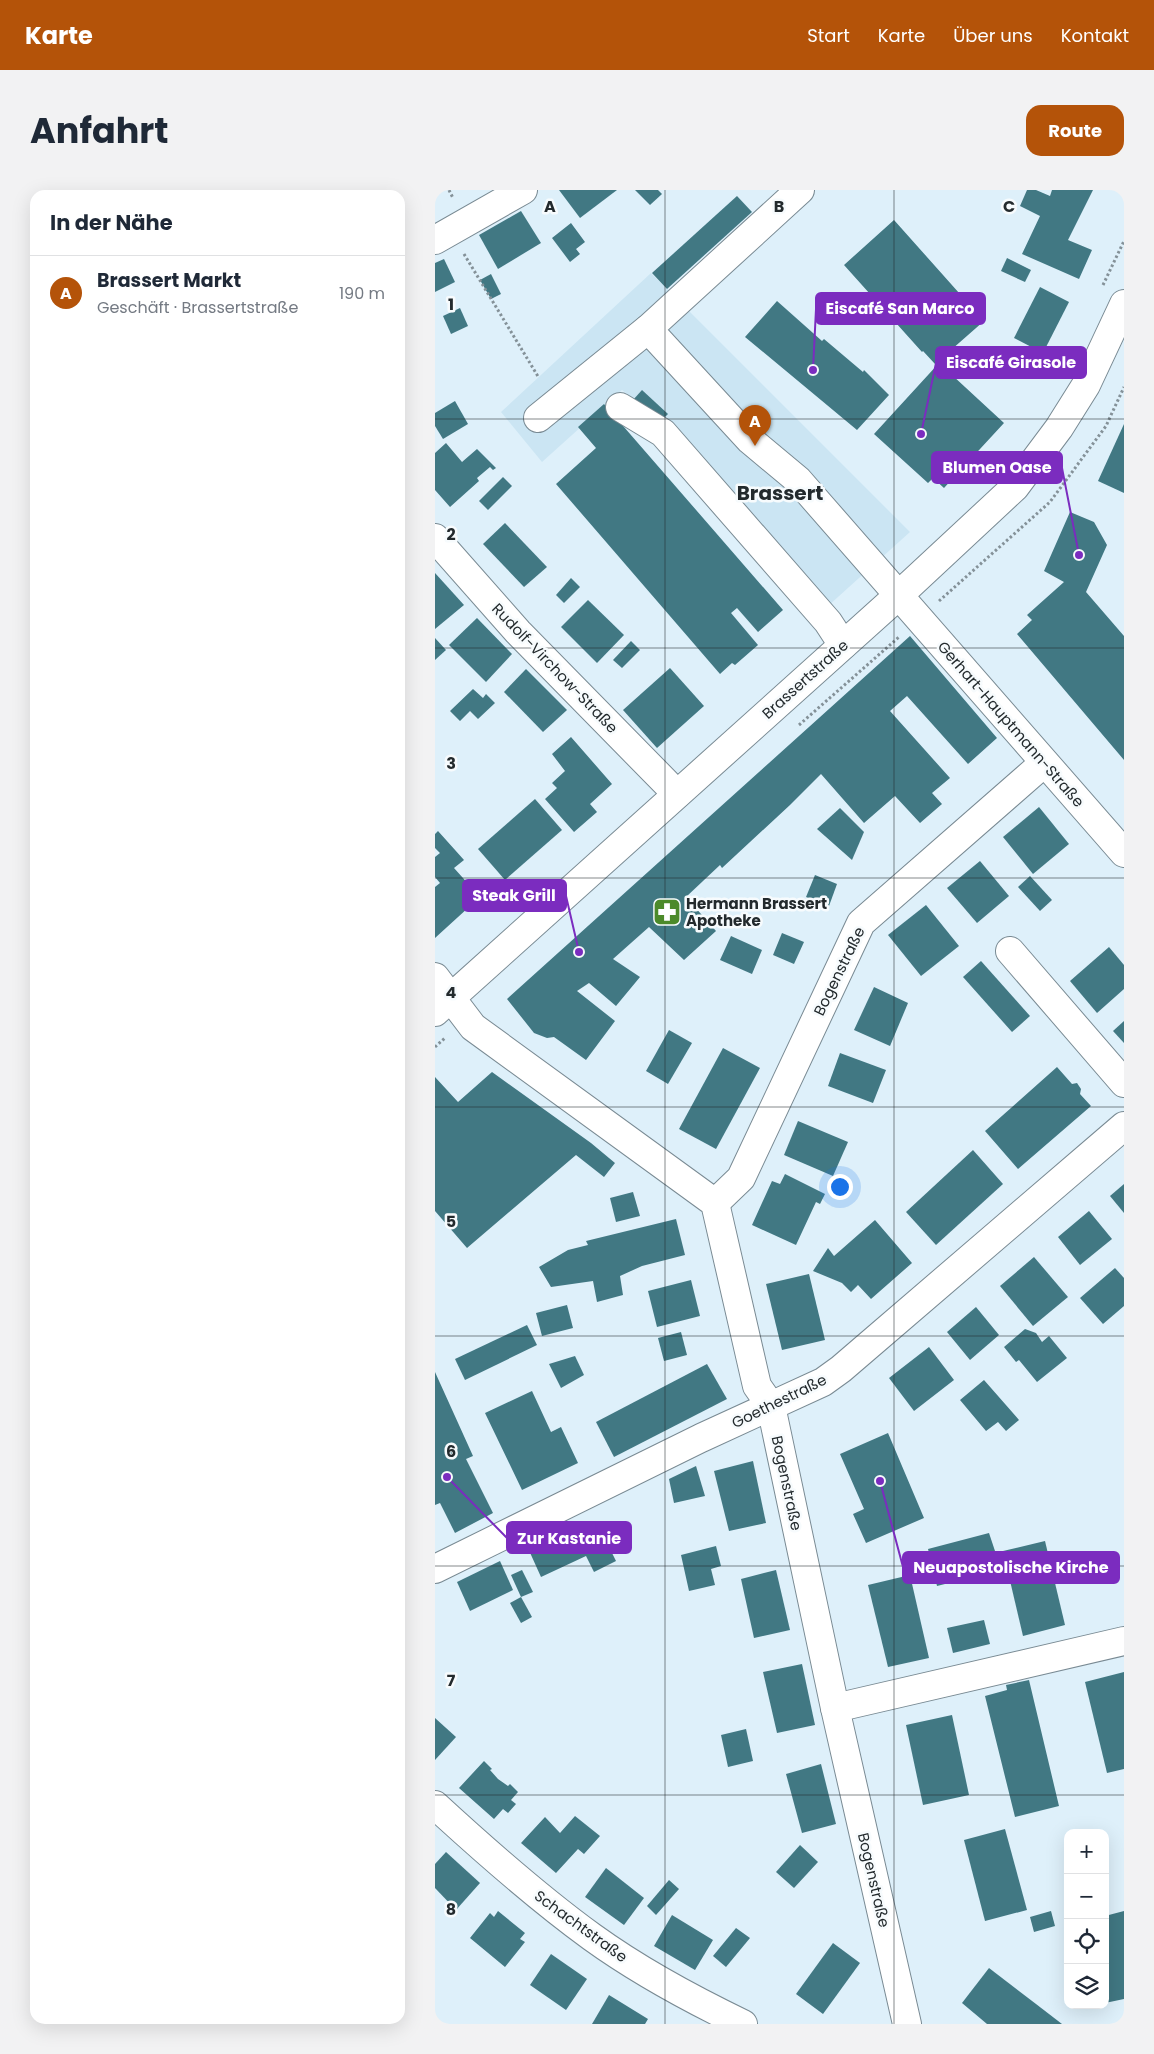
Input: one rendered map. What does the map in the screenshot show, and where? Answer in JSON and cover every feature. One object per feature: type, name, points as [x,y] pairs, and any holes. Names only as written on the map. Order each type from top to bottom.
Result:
[{"type":"street","points":[[443,236],[523,190]]},
{"type":"street","points":[[538,418],[648,329],[800,190]]},
{"type":"street","name":"Brassertstraße","points":[[443,1005],[899,595],[1015,487],[1059,428],[1086,385],[1124,305]]},
{"type":"street","name":"Gerhart-Hauptmann-Straße","points":[[648,329],[750,440],[798,480],[1124,853]]},
{"type":"street","points":[[620,407],[663,433],[828,622],[843,645]]},
{"type":"street","name":"Rudolf-Virchow-Straße","points":[[435,538],[518,632],[677,794]]},
{"type":"street","name":"Bogenstraße","points":[[907,2024],[835,1708],[771,1406],[757,1386],[715,1204],[741,1178],[861,923],[1044,763]]},
{"type":"street","points":[[1010,951],[1124,1083]]},
{"type":"street","points":[[435,977],[443,1005],[715,1204]]},
{"type":"street","name":"Goethestraße","points":[[435,1568],[701,1438],[823,1382],[841,1369],[1124,1126]]},
{"type":"street","points":[[835,1708],[1124,1641]]},
{"type":"street","name":"Schachtstraße","points":[[435,1805],[498,1863],[593,1938],[687,1997],[743,2024]]},
{"type":"path","points":[[443,236],[539,378]]},
{"type":"path","points":[[1100,293],[1124,241]]},
{"type":"shaded area","points":[[651,273],[910,532],[828,606],[673,430],[622,390],[542,462],[501,412]]},
{"type":"building","points":[[559,190],[617,190],[580,218]]},
{"type":"building","points":[[635,190],[658,190],[662,194],[650,205]]},
{"type":"building","points":[[1027,190],[1036,190],[1050,196],[1052,190],[1093,190],[1068,240],[1092,250],[1079,279],[1022,254],[1040,216],[1020,206]]},
{"type":"building","points":[[737,196],[752,212],[667,289],[652,273]]},
{"type":"building","points":[[521,211],[541,243],[498,269],[479,235]]},
{"type":"building","points":[[894,220],[984,321],[935,364],[844,265]]},
{"type":"building","points":[[571,223],[585,242],[576,249],[580,254],[570,262],[552,238]]},
{"type":"building","points":[[1007,258],[1031,270],[1025,282],[1001,271]]},
{"type":"building","points":[[444,259],[455,282],[435,292],[435,263]]},
{"type":"building","points":[[491,274],[501,294],[491,299],[480,280]]},
{"type":"building","points":[[1040,287],[1069,302],[1043,353],[1014,338]]},
{"type":"building","points":[[777,301],[822,341],[824,339],[863,372],[864,370],[889,395],[857,430],[745,337]]},
{"type":"building","points":[[460,308],[468,326],[451,334],[443,316]]},
{"type":"building","points":[[939,363],[1004,423],[944,488],[933,478],[928,483],[874,434]]},
{"type":"building","points":[[642,390],[668,414],[659,423],[633,400]]},
{"type":"building","points":[[455,401],[468,424],[443,439],[435,426],[435,413]]},
{"type":"building","points":[[604,404],[783,610],[758,632],[737,608],[731,613],[758,645],[735,665],[732,663],[720,674],[556,484],[596,448],[578,427]]},
{"type":"building","points":[[1124,424],[1124,493],[1098,481]]},
{"type":"building","points":[[446,443],[462,462],[477,449],[496,468],[493,470],[490,467],[477,478],[479,481],[450,507],[435,490],[435,453]]},
{"type":"building","points":[[503,477],[512,486],[488,510],[479,501]]},
{"type":"building","points":[[1070,512],[1094,522],[1107,545],[1086,592],[1124,636],[1124,760],[1017,634],[1032,620],[1027,615],[1064,582],[1044,571]]},
{"type":"building","points":[[505,523],[547,567],[524,587],[483,544]]},
{"type":"building","points":[[435,573],[464,605],[435,629]]},
{"type":"building","points":[[571,578],[580,587],[564,603],[556,595]]},
{"type":"building","points":[[588,600],[624,635],[597,663],[561,627]]},
{"type":"building","points":[[477,618],[512,654],[486,682],[449,645]]},
{"type":"building","points":[[910,636],[997,738],[968,764],[907,696],[890,711],[950,778],[932,793],[942,804],[920,823],[895,796],[864,823],[821,774],[722,868],[720,865],[686,897],[716,931],[684,960],[649,927],[613,959],[640,977],[616,1006],[589,983],[577,991],[615,1021],[586,1060],[554,1037],[547,1038],[534,1033],[507,999]]},
{"type":"building","points":[[435,638],[446,650],[435,660]]},
{"type":"building","points":[[631,641],[640,650],[622,668],[613,660]]},
{"type":"building","points":[[670,668],[704,706],[657,748],[623,710]]},
{"type":"building","points":[[526,669],[567,710],[543,732],[504,692]]},
{"type":"building","points":[[473,689],[483,698],[486,694],[495,703],[478,719],[470,711],[460,721],[450,711]]},
{"type":"building","points":[[571,737],[612,784],[590,804],[597,812],[574,832],[545,799],[557,788],[552,783],[565,771],[552,754]]},
{"type":"building","points":[[535,799],[562,830],[505,880],[478,849]]},
{"type":"building","points":[[1039,807],[1069,844],[1033,874],[1003,837]]},
{"type":"building","points":[[840,808],[864,832],[852,860],[817,829]]},
{"type":"building","points":[[438,831],[464,860],[454,868],[480,897],[435,938],[435,887],[440,883],[435,877],[435,857],[440,853],[435,848],[435,834]]},
{"type":"building","points":[[980,861],[1009,896],[977,923],[947,888]]},
{"type":"building","points":[[815,875],[837,884],[829,906],[806,897]]},
{"type":"building","points":[[1030,876],[1052,900],[1040,911],[1018,887]]},
{"type":"building","points":[[926,905],[959,946],[921,976],[888,935]]},
{"type":"building","points":[[782,933],[804,942],[794,964],[773,955]]},
{"type":"building","points":[[731,936],[762,950],[752,974],[720,960]]},
{"type":"building","points":[[1109,947],[1124,965],[1124,989],[1097,1013],[1070,981]]},
{"type":"building","points":[[981,961],[1030,1016],[1012,1032],[963,977]]},
{"type":"building","points":[[874,987],[908,1003],[890,1046],[854,1030]]},
{"type":"building","points":[[1124,1021],[1124,1043],[1113,1031]]},
{"type":"building","points":[[669,1030],[692,1043],[668,1084],[646,1071]]},
{"type":"building","points":[[723,1048],[760,1068],[716,1149],[679,1129]]},
{"type":"building","points":[[840,1053],[886,1070],[873,1103],[828,1086]]},
{"type":"building","points":[[1057,1067],[1072,1084],[1077,1083],[1081,1089],[1080,1094],[1091,1106],[1018,1169],[985,1131]]},
{"type":"building","points":[[492,1072],[591,1143],[615,1163],[604,1177],[576,1155],[467,1248],[435,1211],[435,1077],[458,1102]]},
{"type":"building","points":[[798,1121],[848,1142],[833,1176],[784,1155]]},
{"type":"building","points":[[973,1150],[1003,1184],[936,1245],[906,1212]]},
{"type":"building","points":[[785,1174],[825,1194],[820,1204],[816,1202],[796,1245],[752,1225],[772,1181],[780,1184]]},
{"type":"building","points":[[1124,1184],[1124,1213],[1110,1196]]},
{"type":"building","points":[[633,1192],[640,1216],[616,1222],[610,1198]]},
{"type":"building","points":[[1089,1211],[1112,1239],[1080,1265],[1058,1237]]},
{"type":"building","points":[[676,1219],[685,1255],[642,1266],[620,1276],[623,1295],[597,1302],[593,1281],[551,1287],[539,1267],[568,1250],[588,1245],[586,1241]]},
{"type":"building","points":[[875,1220],[912,1263],[871,1299],[858,1285],[851,1292],[842,1283],[813,1271],[828,1248],[834,1256]]},
{"type":"building","points":[[1034,1257],[1068,1297],[1033,1326],[1000,1286]]},
{"type":"building","points":[[1115,1268],[1124,1278],[1124,1306],[1103,1324],[1080,1298]]},
{"type":"building","points":[[809,1274],[825,1340],[782,1350],[766,1284]]},
{"type":"building","points":[[691,1280],[700,1316],[657,1327],[648,1291]]},
{"type":"building","points":[[567,1305],[573,1328],[542,1336],[536,1313]]},
{"type":"building","points":[[976,1307],[999,1335],[970,1360],[947,1332]]},
{"type":"building","points":[[527,1325],[537,1345],[465,1380],[455,1359]]},
{"type":"building","points":[[1025,1329],[1036,1333],[1042,1342],[1049,1336],[1067,1358],[1037,1382],[1019,1360],[1016,1362],[1004,1347]]},
{"type":"building","points":[[681,1332],[687,1355],[664,1361],[658,1338]]},
{"type":"building","points":[[929,1347],[954,1380],[914,1411],[889,1378]]},
{"type":"building","points":[[575,1356],[584,1375],[561,1388],[549,1364]]},
{"type":"building","points":[[707,1364],[727,1399],[614,1457],[596,1422]]},
{"type":"building","points":[[435,1372],[473,1456],[466,1459],[493,1513],[455,1533],[440,1503],[435,1505]]},
{"type":"building","points":[[984,1380],[1019,1420],[1006,1431],[998,1422],[986,1431],[960,1400]]},
{"type":"building","points":[[532,1391],[551,1432],[561,1427],[578,1463],[522,1490],[485,1413]]},
{"type":"building","points":[[888,1433],[924,1518],[866,1543],[853,1514],[864,1509],[840,1454]]},
{"type":"building","points":[[753,1461],[766,1523],[729,1531],[714,1471]]},
{"type":"building","points":[[696,1466],[705,1496],[674,1503],[669,1479]]},
{"type":"building","points":[[572,1525],[580,1543],[602,1533],[616,1561],[594,1572],[586,1556],[541,1577],[527,1546]]},
{"type":"building","points":[[989,1533],[997,1557],[958,1567],[961,1580],[937,1586],[928,1549]]},
{"type":"building","points":[[1045,1541],[1065,1625],[1023,1636],[1003,1551]]},
{"type":"building","points":[[716,1546],[721,1566],[711,1569],[715,1585],[689,1591],[681,1555]]},
{"type":"building","points":[[500,1561],[513,1590],[470,1611],[457,1582]]},
{"type":"building","points":[[522,1570],[533,1592],[521,1597],[511,1575]]},
{"type":"building","points":[[776,1570],[790,1630],[754,1638],[741,1579]]},
{"type":"building","points":[[910,1575],[929,1658],[888,1667],[868,1585]]},
{"type":"building","points":[[521,1597],[532,1617],[521,1623],[510,1603]]},
{"type":"building","points":[[984,1620],[990,1644],[953,1653],[947,1628]]},
{"type":"building","points":[[802,1664],[815,1725],[777,1733],[763,1672]]},
{"type":"building","points":[[1124,1672],[1124,1769],[1107,1773],[1085,1682]]},
{"type":"building","points":[[1029,1680],[1059,1806],[1015,1817],[985,1696],[1007,1690],[1006,1685]]},
{"type":"building","points":[[952,1715],[969,1795],[923,1805],[906,1725]]},
{"type":"building","points":[[435,1718],[456,1737],[435,1760]]},
{"type":"building","points":[[746,1729],[753,1761],[728,1767],[721,1735]]},
{"type":"building","points":[[484,1761],[498,1779],[508,1786],[510,1784],[518,1792],[511,1800],[516,1804],[508,1813],[503,1809],[494,1819],[459,1788]]},
{"type":"building","points":[[821,1764],[836,1824],[802,1833],[786,1774]]},
{"type":"building","points":[[575,1816],[600,1836],[584,1854],[578,1849],[556,1873],[521,1843],[545,1817],[560,1833]]},
{"type":"building","points":[[1005,1829],[1027,1910],[985,1921],[964,1840]]},
{"type":"building","points":[[800,1845],[818,1862],[794,1888],[776,1872]]},
{"type":"building","points":[[446,1852],[480,1883],[456,1910],[435,1888],[435,1864]]},
{"type":"building","points":[[606,1868],[644,1898],[624,1925],[585,1897]]},
{"type":"building","points":[[669,1880],[679,1889],[656,1915],[647,1906]]},
{"type":"building","points":[[498,1911],[525,1933],[520,1939],[525,1942],[505,1967],[470,1938],[490,1913],[494,1917]]},
{"type":"building","points":[[1051,1911],[1055,1926],[1034,1932],[1030,1917]]},
{"type":"building","points":[[1124,1911],[1124,1999],[1109,2002],[1109,1919],[1109,1915]]},
{"type":"building","points":[[672,1915],[713,1940],[695,1970],[654,1946]]},
{"type":"building","points":[[736,1928],[750,1938],[726,1967],[713,1956]]},
{"type":"building","points":[[833,1943],[860,1963],[823,2014],[796,1994]]},
{"type":"building","points":[[551,1954],[587,1979],[566,2010],[530,1985]]},
{"type":"building","points":[[989,1968],[1062,2024],[987,2024],[962,2003]]},
{"type":"building","points":[[609,1995],[648,2019],[645,2024],[592,2024]]},
{"type":"place","name":"Eiscafé San Marco","points":[[813,370]]},
{"type":"place","name":"Eiscafé Girasole","points":[[921,434]]},
{"type":"place","name":"Brassert Markt","points":[[755,446]]},
{"type":"place","name":"Blumen Oase","points":[[1079,555]]},
{"type":"place","name":"Hermann Brassert Apotheke","points":[[667,912]]},
{"type":"place","name":"Steak Grill","points":[[579,952]]},
{"type":"place","name":"Zur Kastanie","points":[[447,1477]]},
{"type":"place","name":"Neuapostolische Kirche","points":[[880,1481]]},
{"type":"district","name":"Brassert","points":[[780,493]]}]
